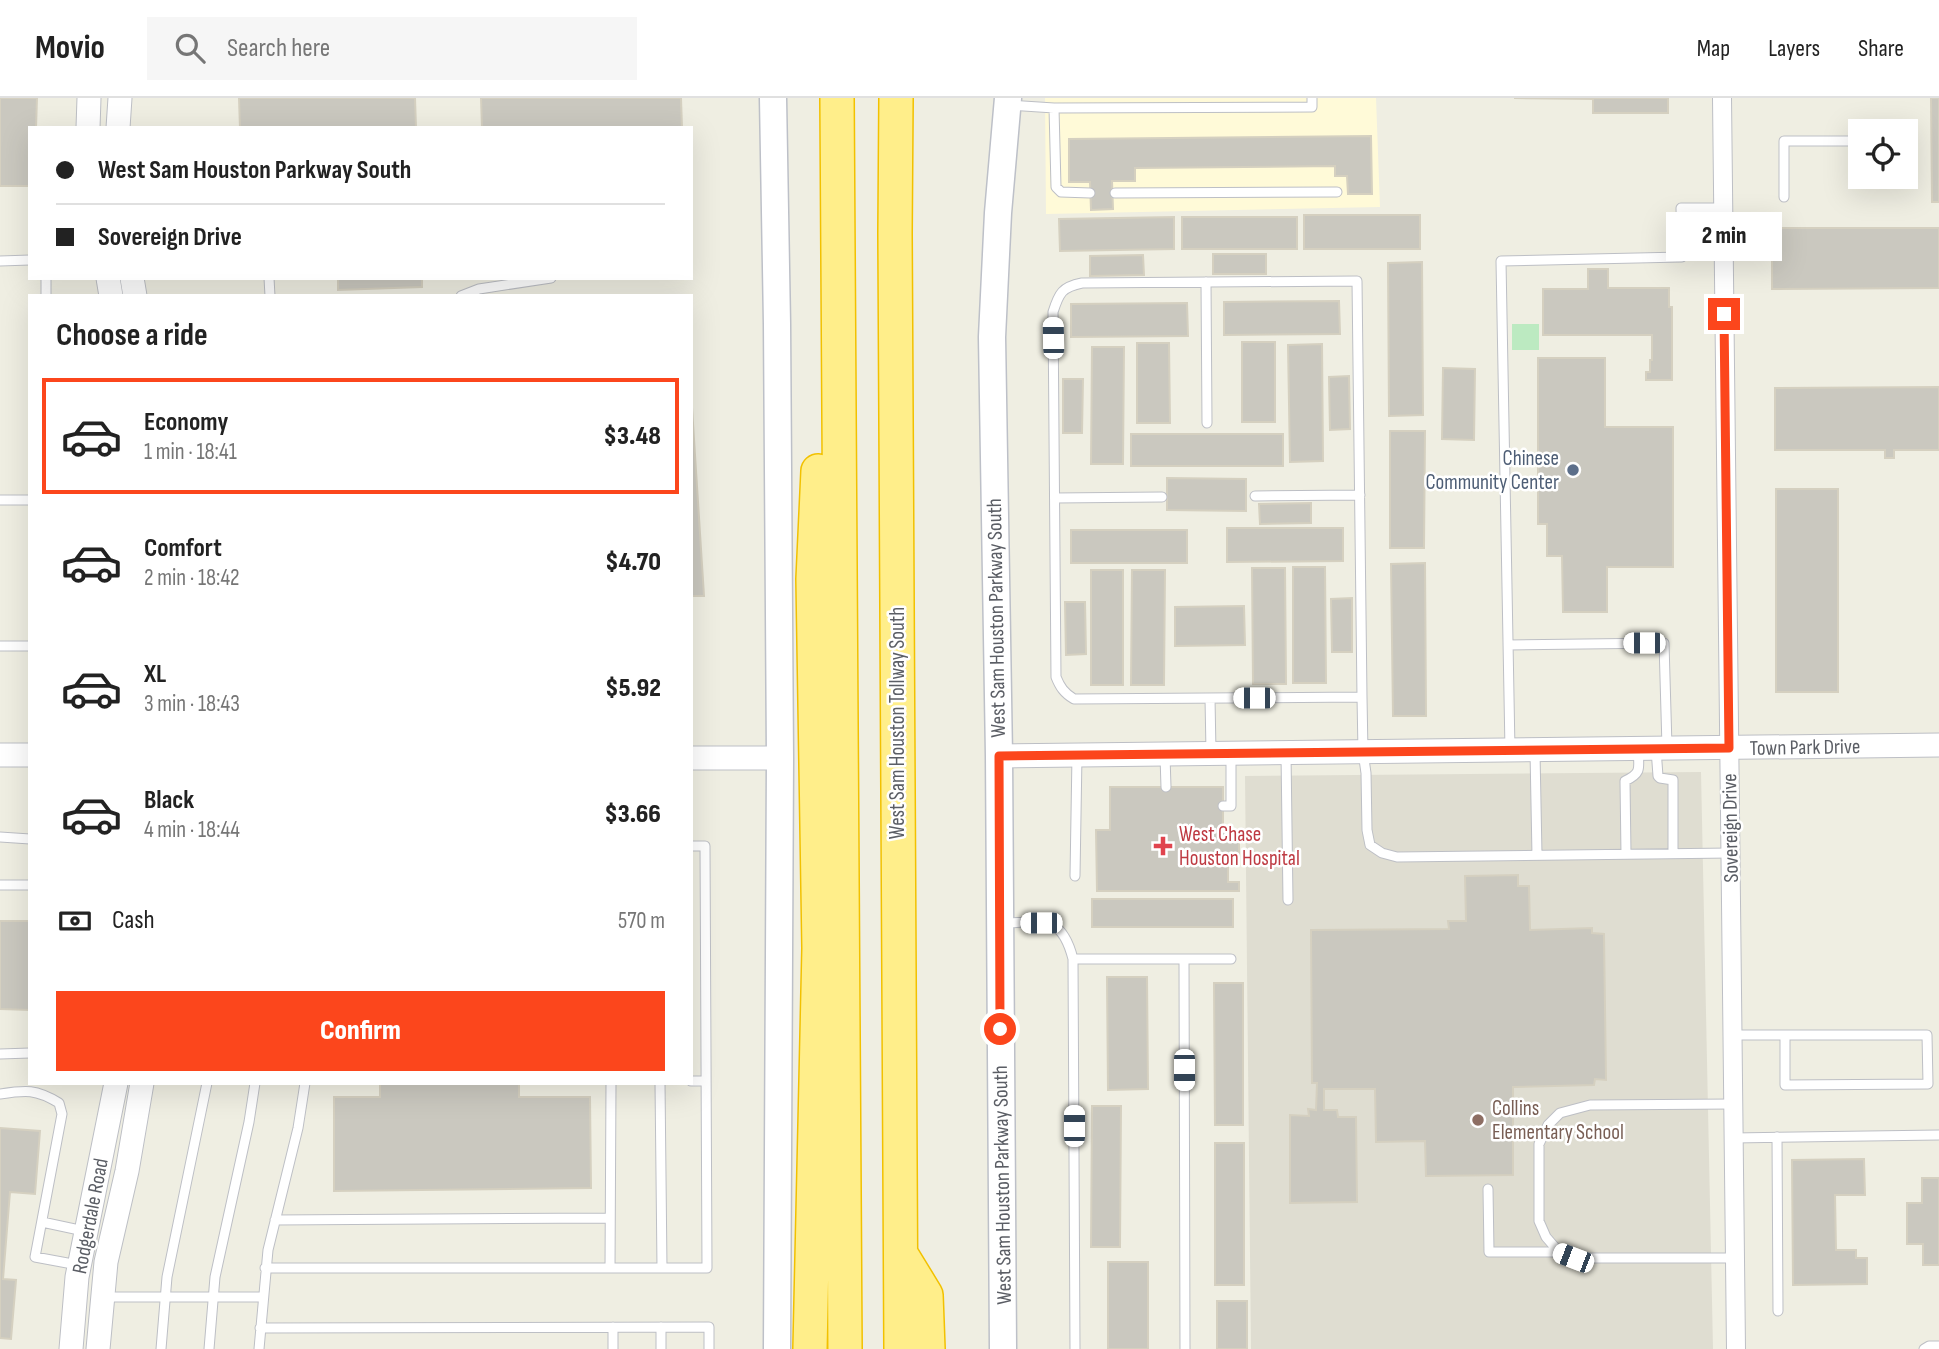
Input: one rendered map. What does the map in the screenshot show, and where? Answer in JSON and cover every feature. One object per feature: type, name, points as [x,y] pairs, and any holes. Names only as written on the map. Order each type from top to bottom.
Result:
[{"type":"highway","name":"West Sam Houston Tollway South","points":[[896,98],[901,1349]]},
{"type":"highway","points":[[810,1349],[819,948],[813,579],[837,107]]},
{"type":"highway","points":[[837,107],[845,1349]]},
{"type":"highway","points":[[901,1253],[926,1295],[928,1349]]},
{"type":"main road","points":[[772,98],[777,324],[780,758],[777,1349]]},
{"type":"main road","name":"West Sam Houston Parkway South","points":[[1003,1349],[999,756],[991,401],[998,213],[1008,102]]},
{"type":"street","points":[[88,126],[89,98]]},
{"type":"street","points":[[118,126],[120,98]]},
{"type":"street","name":"Sovereign Drive","points":[[1722,98],[1736,1349]]},
{"type":"street","name":"Town Park Drive","points":[[999,756],[1939,745]]},
{"type":"street","points":[[0,755],[28,755]]},
{"type":"street","points":[[693,758],[780,758]]},
{"type":"street","name":"Rodgerdale Road","points":[[71,1349],[79,1266],[116,1085]]},
{"type":"street","name":"Rodgerdale Road","points":[[98,1349],[106,1262],[127,1171],[142,1085]]},
{"type":"lane","points":[[1008,102],[1055,108],[1093,102],[1312,107],[1312,98]]},
{"type":"lane","points":[[1055,108],[1056,187],[1061,192],[1090,193]]},
{"type":"lane","points":[[1784,197],[1784,141],[1848,141]]},
{"type":"lane","points":[[1115,193],[1337,192]]},
{"type":"lane","points":[[1510,750],[1501,261],[1682,257],[1681,208],[1723,208]]},
{"type":"lane","points":[[0,261],[28,260]]},
{"type":"lane","points":[[466,294],[479,289],[538,280]]},
{"type":"lane","points":[[1362,697],[1074,699],[1061,688],[1056,677],[1052,312],[1061,291],[1082,284],[1357,281],[1363,752],[1370,845],[1382,853],[1397,856],[1731,853]]},
{"type":"lane","points":[[1206,282],[1207,424]]},
{"type":"lane","points":[[1255,496],[1360,495]]},
{"type":"lane","points":[[1055,498],[1163,497]]},
{"type":"lane","points":[[0,500],[28,500]]},
{"type":"lane","points":[[1508,645],[1664,643],[1654,749],[1658,776],[1673,780],[1673,853]]},
{"type":"lane","points":[[0,646],[28,646]]},
{"type":"lane","points":[[1210,698],[1231,806],[1223,806]]},
{"type":"lane","points":[[1626,854],[1625,781],[1636,776],[1654,749]]},
{"type":"lane","points":[[1535,750],[1537,855]]},
{"type":"lane","points":[[1286,753],[1288,900]]},
{"type":"lane","points":[[1164,754],[1166,786]]},
{"type":"lane","points":[[1075,876],[1077,755]]},
{"type":"lane","points":[[0,837],[28,839]]},
{"type":"lane","points":[[265,1269],[707,1268],[705,846],[693,846]]},
{"type":"lane","points":[[0,885],[28,885]]},
{"type":"lane","points":[[999,923],[1045,922],[1053,925],[1061,930],[1069,941],[1073,959],[1075,1349]]},
{"type":"lane","points":[[1073,959],[1231,959]]},
{"type":"lane","points":[[1184,959],[1185,1349]]},
{"type":"lane","points":[[1732,1035],[1785,1035],[1927,1035],[1928,1084],[1785,1085],[1785,1035]]},
{"type":"lane","points":[[0,1054],[28,1053]]},
{"type":"lane","points":[[693,1081],[706,1081]]},
{"type":"lane","points":[[161,1349],[167,1277],[206,1085]]},
{"type":"lane","points":[[209,1349],[219,1258],[255,1085]]},
{"type":"lane","points":[[259,1349],[265,1269],[298,1128],[305,1085]]},
{"type":"lane","points":[[610,1268],[611,1085]]},
{"type":"lane","points":[[660,1085],[662,1268]]},
{"type":"lane","points":[[0,1094],[25,1090],[45,1094],[59,1103],[62,1114],[35,1257],[79,1266]]},
{"type":"lane","points":[[1559,1252],[1546,1237],[1539,1221],[1539,1144],[1548,1125],[1560,1113],[1590,1105],[1733,1104]]},
{"type":"lane","points":[[1734,1138],[1939,1135]]},
{"type":"lane","points":[[1777,1137],[1778,1311]]},
{"type":"lane","points":[[1488,1189],[1489,1252],[1559,1252],[1573,1258],[1735,1258]]},
{"type":"lane","points":[[275,1220],[610,1218]]},
{"type":"lane","points":[[42,1222],[86,1231]]},
{"type":"lane","points":[[103,1297],[262,1297]]},
{"type":"lane","points":[[613,1327],[613,1349]]},
{"type":"lane","points":[[661,1327],[661,1349]]},
{"type":"lane","points":[[260,1328],[709,1327],[709,1349]]},
{"type":"lane","points":[[1924,1349],[1939,1346]]},
{"type":"shaded area","points":[[1045,98],[1376,98],[1380,207],[1046,214]]},
{"type":"shaded area","name":"Collins Elementary School","points":[[1701,772],[1713,1349],[1251,1349],[1245,776]]},
{"type":"green space","points":[[1512,324],[1539,324],[1539,350],[1512,350]]},
{"type":"building","points":[[0,98],[37,98],[36,126],[28,126],[28,186],[0,186]]},
{"type":"building","points":[[239,98],[415,98],[416,126],[240,126]]},
{"type":"building","points":[[481,98],[681,98],[682,126],[482,126]]},
{"type":"building","points":[[1514,98],[1668,98],[1668,113],[1593,113],[1593,99]]},
{"type":"building","points":[[1931,98],[1939,98],[1939,202],[1932,202]]},
{"type":"building","points":[[1371,136],[1372,194],[1348,194],[1347,176],[1335,176],[1335,166],[1135,168],[1135,181],[1112,181],[1113,209],[1091,210],[1090,182],[1069,182],[1069,139]]},
{"type":"building","points":[[1304,215],[1420,215],[1420,249],[1304,249]]},
{"type":"building","points":[[1174,217],[1174,249],[1060,251],[1059,219]]},
{"type":"building","points":[[1182,217],[1297,217],[1297,249],[1182,249]]},
{"type":"building","points":[[1772,228],[1939,228],[1939,288],[1772,289]]},
{"type":"building","points":[[1213,254],[1266,254],[1266,274],[1213,274]]},
{"type":"building","points":[[1143,255],[1144,275],[1090,276],[1090,256]]},
{"type":"building","points":[[1422,262],[1423,415],[1389,416],[1388,263]]},
{"type":"building","points":[[1588,269],[1608,269],[1608,288],[1669,288],[1669,307],[1672,307],[1672,380],[1646,380],[1646,372],[1650,372],[1652,360],[1652,335],[1543,335],[1543,289],[1588,289]]},
{"type":"building","points":[[338,280],[422,280],[422,287],[338,290]]},
{"type":"building","points":[[1339,301],[1340,334],[1224,335],[1224,302]]},
{"type":"building","points":[[1187,303],[1188,336],[1071,337],[1071,304]]},
{"type":"building","points":[[1242,342],[1275,342],[1275,422],[1242,422]]},
{"type":"building","points":[[1137,343],[1169,343],[1170,423],[1137,423]]},
{"type":"building","points":[[1322,344],[1323,461],[1290,462],[1288,345]]},
{"type":"building","points":[[1092,347],[1124,347],[1123,464],[1091,464]]},
{"type":"building","points":[[1538,358],[1605,358],[1605,427],[1673,427],[1673,567],[1607,567],[1607,612],[1563,612],[1562,556],[1547,556],[1547,524],[1538,524]]},
{"type":"building","points":[[1443,368],[1475,369],[1474,440],[1442,439]]},
{"type":"building","points":[[1349,376],[1350,429],[1330,430],[1329,377]]},
{"type":"building","points":[[1063,379],[1083,379],[1082,433],[1063,433]]},
{"type":"building","points":[[1939,387],[1939,450],[1894,450],[1894,458],[1885,458],[1885,450],[1775,450],[1775,388]]},
{"type":"building","points":[[693,423],[704,596],[693,596]]},
{"type":"building","points":[[1390,431],[1425,431],[1424,548],[1390,548]]},
{"type":"building","points":[[1131,434],[1283,434],[1283,466],[1131,466]]},
{"type":"building","points":[[1167,478],[1246,479],[1246,511],[1167,510]]},
{"type":"building","points":[[1776,489],[1838,489],[1838,692],[1776,692]]},
{"type":"building","points":[[1311,503],[1311,523],[1260,524],[1259,504]]},
{"type":"building","points":[[1227,528],[1343,528],[1343,561],[1227,562]]},
{"type":"building","points":[[1071,530],[1187,530],[1187,563],[1071,563]]},
{"type":"building","points":[[1425,563],[1426,716],[1393,716],[1391,564]]},
{"type":"building","points":[[1293,567],[1325,567],[1326,683],[1293,683]]},
{"type":"building","points":[[1252,568],[1285,568],[1286,684],[1253,684]]},
{"type":"building","points":[[1091,570],[1123,570],[1123,685],[1091,685]]},
{"type":"building","points":[[1132,570],[1165,570],[1164,685],[1131,685]]},
{"type":"building","points":[[1352,598],[1352,652],[1332,652],[1331,599]]},
{"type":"building","points":[[1065,602],[1085,602],[1086,654],[1066,655]]},
{"type":"building","points":[[1244,606],[1245,645],[1175,646],[1175,607]]},
{"type":"building","points":[[1110,787],[1223,787],[1223,830],[1239,830],[1239,862],[1228,862],[1228,882],[1239,882],[1239,891],[1097,891],[1096,830],[1110,830]]},
{"type":"building","points":[[1518,875],[1518,886],[1529,886],[1530,930],[1592,928],[1592,933],[1604,934],[1606,1080],[1595,1079],[1594,1085],[1513,1087],[1513,1175],[1426,1176],[1425,1141],[1376,1142],[1375,1089],[1324,1089],[1324,1110],[1337,1110],[1338,1117],[1356,1117],[1357,1202],[1290,1203],[1290,1115],[1309,1116],[1308,1109],[1316,1110],[1317,1083],[1312,1083],[1311,930],[1449,929],[1448,921],[1466,921],[1465,876]]},
{"type":"building","points":[[1092,899],[1233,899],[1233,927],[1092,927]]},
{"type":"building","points":[[0,921],[28,921],[28,1010],[0,1009]]},
{"type":"building","points":[[1107,977],[1147,977],[1148,1089],[1108,1090]]},
{"type":"building","points":[[1214,983],[1243,983],[1243,1125],[1215,1125]]},
{"type":"building","points":[[380,1085],[519,1085],[519,1097],[590,1097],[591,1188],[334,1191],[334,1097],[380,1097]]},
{"type":"building","points":[[1092,1106],[1121,1106],[1120,1247],[1091,1247]]},
{"type":"building","points":[[0,1128],[40,1131],[35,1194],[10,1192],[3,1279],[16,1280],[11,1339],[0,1338]]},
{"type":"building","points":[[1215,1143],[1244,1143],[1244,1285],[1215,1285]]},
{"type":"building","points":[[1864,1159],[1865,1195],[1835,1195],[1836,1250],[1856,1250],[1856,1258],[1867,1258],[1867,1284],[1793,1285],[1792,1160]]},
{"type":"building","points":[[1922,1178],[1939,1178],[1939,1265],[1923,1265],[1923,1244],[1907,1244],[1907,1203],[1922,1203]]},
{"type":"building","points":[[1108,1262],[1148,1262],[1148,1349],[1108,1349]]},
{"type":"building","points":[[1217,1301],[1247,1301],[1247,1349],[1217,1349]]},
{"type":"place","name":"Chinese Community Center","points":[[1573,470]]},
{"type":"place","name":"West Chase Houston Hospital","points":[[1163,846]]},
{"type":"place","name":"Collins Elementary School","points":[[1478,1120]]},
{"type":"route","points":[[1000,1029],[999,756],[1729,748],[1724,314]]}]
